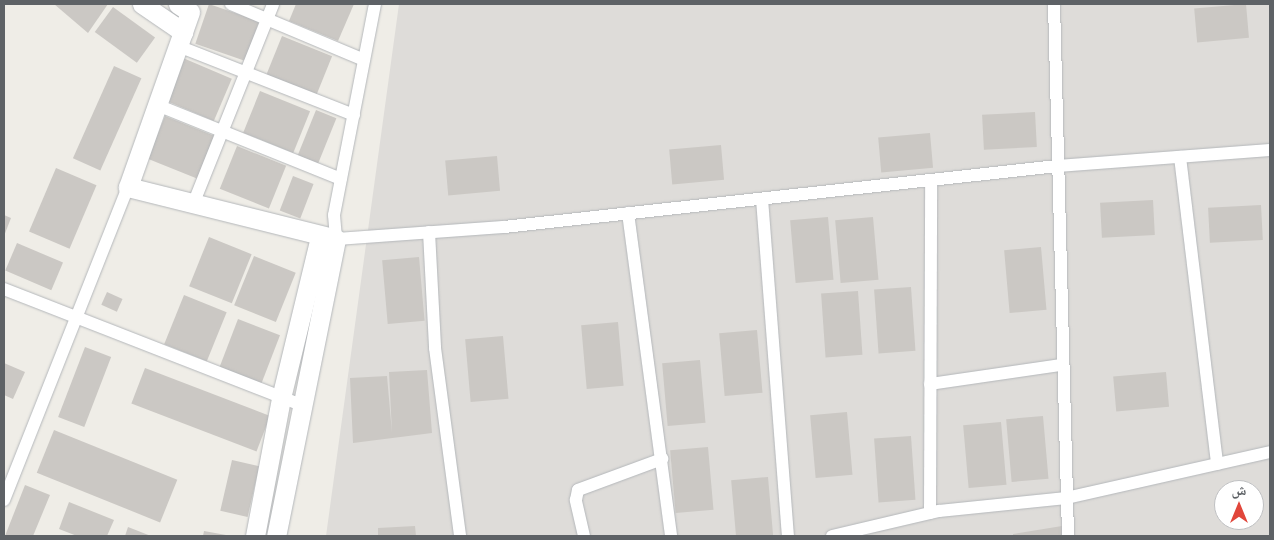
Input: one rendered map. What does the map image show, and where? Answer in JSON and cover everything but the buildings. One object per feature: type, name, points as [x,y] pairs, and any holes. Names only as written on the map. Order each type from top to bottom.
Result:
[{"type":"street","points":[[142,4],[181,39],[245,75],[354,115]]},
{"type":"street","points":[[231,4],[364,60]]},
{"type":"street","points":[[194,202],[272,4]]},
{"type":"street","points":[[255,536],[281,398],[334,215],[376,4]]},
{"type":"street","points":[[1054,4],[1061,365],[1068,536]]},
{"type":"street","points":[[4,500],[128,187],[181,39],[187,7]]},
{"type":"street","points":[[157,105],[341,179]]},
{"type":"street","points":[[128,187],[194,202],[328,238],[429,232],[628,213],[1057,166],[1270,150]]},
{"type":"street","points":[[1180,157],[1216,464]]},
{"type":"street","points":[[930,513],[931,181]]},
{"type":"street","points":[[762,199],[788,536]]},
{"type":"street","points":[[628,213],[671,536]]},
{"type":"street","points":[[429,232],[435,348],[460,536]]},
{"type":"street","points":[[276,536],[301,405],[328,238]]},
{"type":"street","points":[[4,289],[301,405]]},
{"type":"street","points":[[930,384],[1061,365]]},
{"type":"street","points":[[832,536],[930,513],[1066,498],[1270,452]]},
{"type":"street","points":[[584,536],[576,500],[578,490],[662,459]]},
{"type":"shaded area","points":[[399,4],[1270,4],[1270,536],[326,536]]}]
